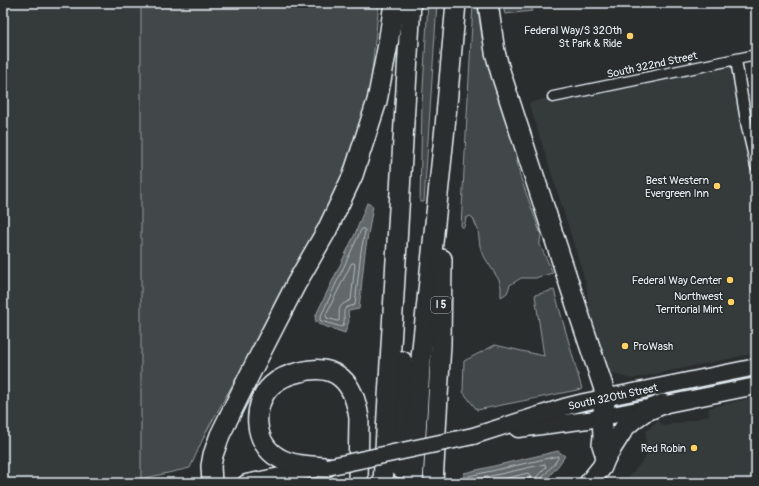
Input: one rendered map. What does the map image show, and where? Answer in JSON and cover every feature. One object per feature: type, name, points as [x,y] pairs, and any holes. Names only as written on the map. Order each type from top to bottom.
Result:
[{"type":"highway","points":[[212,483],[211,466],[220,435],[252,368],[296,284],[327,230],[353,175],[377,101],[394,3]]},
{"type":"highway","points":[[383,483],[411,3]]},
{"type":"highway","name":"I 5","points":[[433,483],[441,344],[445,127],[456,3]]},
{"type":"highway","points":[[488,3],[495,52],[501,74],[603,386],[606,398],[602,416],[602,445],[606,457]]},
{"type":"highway","points":[[413,483],[420,368],[445,127]]},
{"type":"highway","points":[[400,483],[402,395],[403,150]]},
{"type":"highway","points":[[327,467],[300,465],[281,459],[272,454],[265,446],[259,434],[258,410],[261,403],[273,384],[286,376],[306,370],[324,370],[338,376],[346,382],[351,389],[358,408],[359,418],[358,483]]},
{"type":"highway","points":[[589,483],[602,467],[606,457],[625,427],[644,412],[663,404]]},
{"type":"main road","name":"South 320th Street","points":[[473,436],[584,402],[756,367]]},
{"type":"main road","name":"South 320th Street","points":[[246,483],[473,436],[588,420],[756,386]]},
{"type":"street","name":"South 322nd Street","points":[[553,97],[756,55]]},
{"type":"street","points":[[736,60],[756,166]]},
{"type":"shaded area","points":[[3,3],[141,3],[141,479],[121,483],[3,483]]},
{"type":"shaded area","points":[[141,3],[379,3],[369,98],[331,205],[205,434],[190,468],[141,479]]},
{"type":"shaded area","points":[[428,3],[437,3],[424,202],[420,202],[422,105]]},
{"type":"shaded area","points":[[477,3],[482,38],[514,146],[520,176],[541,235],[540,245],[553,273],[536,278],[521,278],[510,285],[507,293],[501,297],[499,280],[485,258],[480,246],[478,230],[473,218],[470,216],[466,218],[464,227],[461,227],[473,4]]},
{"type":"shaded area","points":[[502,3],[532,3],[532,11],[505,14]]},
{"type":"shaded area","points":[[736,60],[756,166],[756,353],[631,379],[608,372],[590,314],[586,283],[529,103]]},
{"type":"shaded area","points":[[554,290],[582,389],[477,410],[463,392],[464,361],[495,345],[544,356],[535,295]]},
{"type":"shaded area","points":[[756,397],[756,483],[624,483],[646,457],[646,431],[658,420],[665,426],[709,416],[709,408]]},
{"type":"water","points":[[367,203],[373,206],[365,252],[359,309],[348,311],[349,321],[345,333],[318,324],[315,317],[355,234]]},
{"type":"water","points":[[558,451],[565,456],[543,483],[463,483],[464,473]]},
{"type":"place","name":"Federal Way/S 320th St Park & Ride","points":[[630,36]]},
{"type":"place","name":"Best Western Evergreen Inn","points":[[717,186]]},
{"type":"place","name":"Federal Way Center","points":[[730,280]]},
{"type":"place","name":"Northwest Territorial Mint","points":[[731,302]]},
{"type":"place","name":"ProWash","points":[[625,346]]},
{"type":"place","name":"Red Robin","points":[[694,448]]}]
